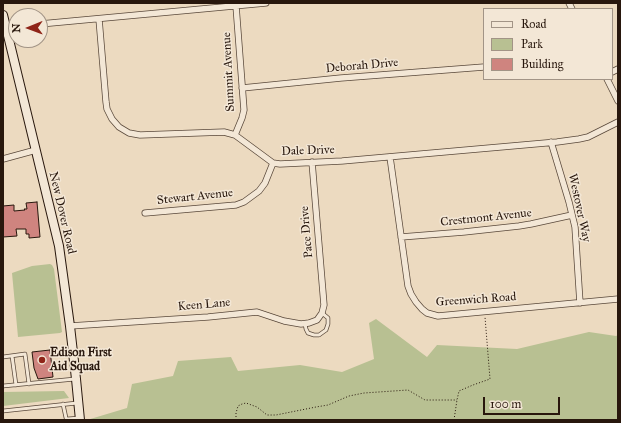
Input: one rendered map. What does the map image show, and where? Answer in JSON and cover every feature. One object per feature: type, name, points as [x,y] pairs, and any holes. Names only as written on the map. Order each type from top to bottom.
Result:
[{"type":"street","points":[[48,23],[266,3]]},
{"type":"street","name":"Summit Avenue","points":[[235,134],[243,114],[236,6]]},
{"type":"street","name":"New Dover Road","points":[[3,15],[59,246],[70,326],[80,419]]},
{"type":"street","points":[[99,18],[107,109],[119,128],[129,133],[140,135],[224,132],[235,134]]},
{"type":"street","name":"Deborah Drive","points":[[242,88],[341,78],[483,67]]},
{"type":"street","points":[[608,80],[618,100]]},
{"type":"street","name":"Dale Drive","points":[[235,134],[273,163],[280,164],[390,157],[578,139],[588,137],[618,122]]},
{"type":"street","name":"Westover Way","points":[[551,142],[572,215],[577,249],[580,302]]},
{"type":"street","points":[[3,159],[36,150]]},
{"type":"street","name":"Greenwich Road","points":[[390,157],[405,274],[411,294],[416,302],[427,313],[438,316],[618,299]]},
{"type":"street","name":"Pace Drive","points":[[312,162],[324,301],[322,313]]},
{"type":"street","name":"Stewart Avenue","points":[[144,214],[236,205],[244,202],[259,191],[265,183],[273,163]]},
{"type":"street","name":"Crestmont Avenue","points":[[401,237],[519,226],[572,215]]},
{"type":"street","name":"Keen Lane","points":[[70,326],[208,317],[257,312],[284,321],[305,324]]},
{"type":"street","points":[[305,324],[313,322],[320,317],[322,313]]},
{"type":"lane","points":[[305,324],[308,333],[319,335],[326,330],[328,324],[328,318],[322,313]]},
{"type":"lane","points":[[3,357],[25,354],[29,384]]},
{"type":"lane","points":[[12,356],[16,385]]},
{"type":"lane","points":[[3,386],[76,379]]},
{"type":"lane","points":[[3,411],[78,403]]},
{"type":"lane","points":[[63,404],[67,419],[80,419]]},
{"type":"path","points":[[454,420],[459,391],[490,379],[484,311]]},
{"type":"path","points":[[236,420],[238,406],[246,403],[257,407],[268,414],[276,416],[328,405],[349,396],[370,392],[408,390],[425,400],[457,400]]},
{"type":"green space","points":[[50,264],[54,269],[62,332],[18,337],[12,273],[32,266]]},
{"type":"green space","points":[[376,319],[427,357],[437,345],[517,349],[589,332],[616,336],[618,335],[618,420],[87,420],[127,408],[132,384],[173,376],[178,361],[231,357],[238,371],[300,365],[342,372],[374,359],[369,323]]},
{"type":"green space","points":[[64,391],[69,398],[3,406],[3,392]]},
{"type":"building","points":[[37,202],[40,237],[29,238],[29,234],[26,234],[26,229],[16,229],[17,236],[3,237],[3,206],[14,205],[14,211],[25,210],[24,209],[27,209],[26,203]]},
{"type":"building","name":"Edison First Aid Squad","points":[[50,350],[53,377],[38,379],[34,368],[32,352]]},
{"type":"place","name":"Edison First Aid Squad","points":[[42,360]]}]
